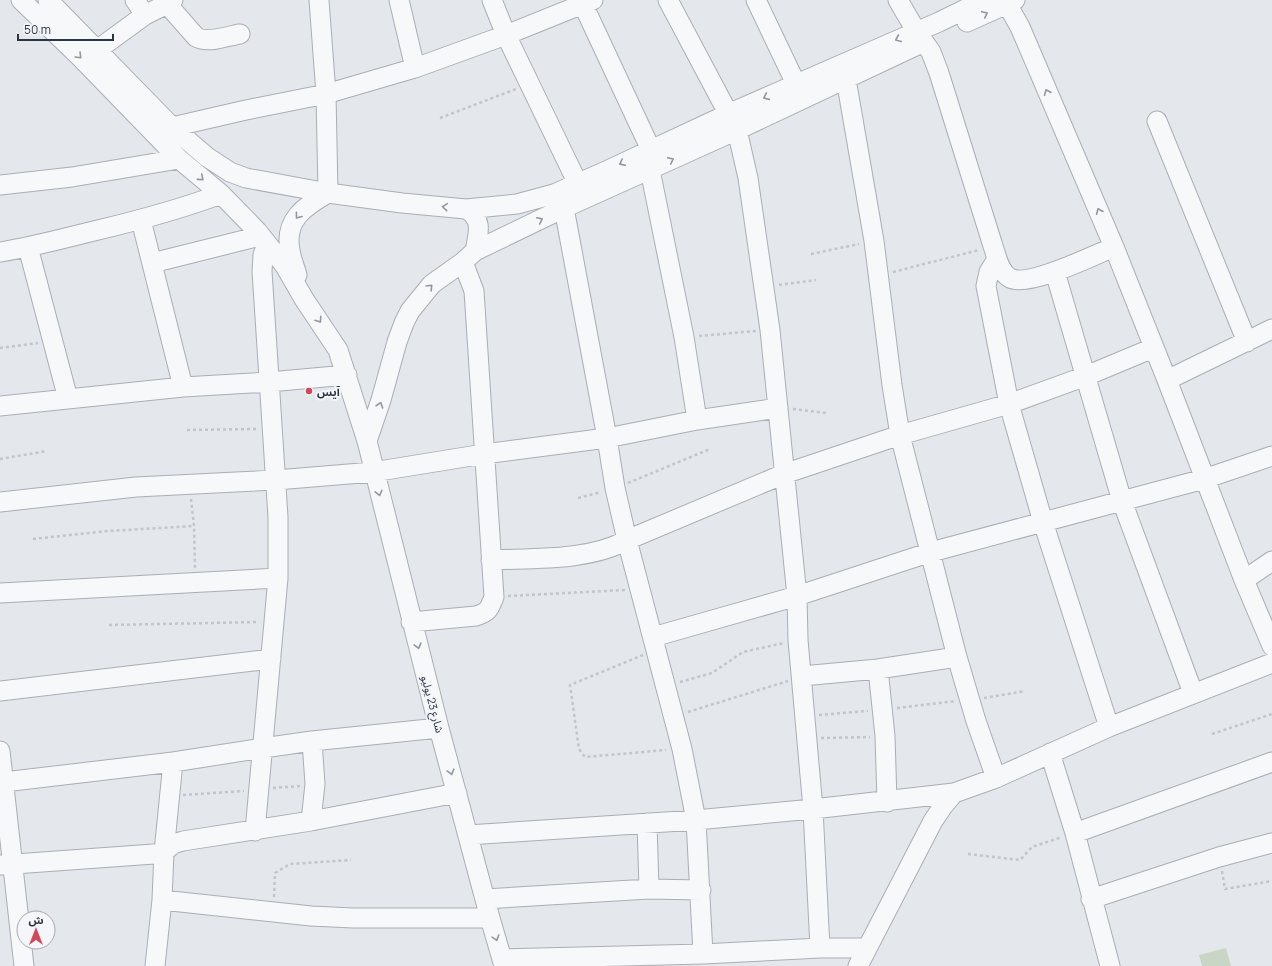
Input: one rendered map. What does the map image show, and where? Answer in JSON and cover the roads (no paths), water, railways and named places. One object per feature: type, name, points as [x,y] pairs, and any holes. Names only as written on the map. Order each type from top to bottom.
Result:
[{"type":"street","points":[[21,0],[80,57],[179,159],[221,194],[264,240],[285,266],[304,299]]},
{"type":"street","points":[[48,0],[172,127],[207,157],[230,172],[246,178],[328,193],[402,203],[466,209],[524,202],[554,194],[651,150],[733,122],[846,79],[920,37],[972,3]]},
{"type":"street","points":[[319,0],[326,94],[328,193]]},
{"type":"street","points":[[399,0],[415,68]]},
{"type":"street","points":[[492,0],[506,35],[531,83],[578,184]]},
{"type":"street","points":[[668,0],[733,122],[748,178],[770,330],[797,596],[798,640],[813,810],[820,948]]},
{"type":"street","points":[[756,0],[796,84]]},
{"type":"street","points":[[898,0],[920,37],[931,52],[939,73],[995,253],[1004,273],[1009,278],[1014,280],[1027,279],[1055,272],[1114,247]]},
{"type":"street","points":[[172,127],[326,94],[415,68],[506,35],[586,1],[651,150]]},
{"type":"street","points":[[97,50],[140,7],[170,2],[196,37],[200,39],[240,34]]},
{"type":"street","points":[[366,441],[381,400],[397,342],[410,311],[432,284],[469,256],[564,208],[650,170],[796,84],[1011,2],[1114,247],[1167,380],[1204,479],[1272,646]]},
{"type":"street","points":[[846,79],[874,241],[892,385],[900,435],[957,657],[976,721],[996,778]]},
{"type":"street","points":[[1157,120],[1247,342]]},
{"type":"street","points":[[0,185],[72,177],[179,159]]},
{"type":"street","points":[[650,170],[684,337],[698,420]]},
{"type":"street","points":[[304,299],[290,250],[289,233],[296,217],[313,201],[328,193]]},
{"type":"street","points":[[0,252],[28,247],[140,220],[194,204],[221,194]]},
{"type":"street","points":[[564,208],[615,488],[627,540],[682,749],[696,820],[701,890],[703,954]]},
{"type":"street","points":[[411,622],[484,614],[489,610],[494,597],[474,290],[469,256],[478,234],[478,222],[472,212],[466,209]]},
{"type":"street","points":[[140,220],[183,388]]},
{"type":"street","points":[[152,263],[264,240]]},
{"type":"street","points":[[254,831],[278,578],[276,480],[271,429],[262,271],[264,240]]},
{"type":"street","points":[[28,247],[68,399]]},
{"type":"street","points":[[995,253],[986,286],[1009,404],[1043,522],[1108,727]]},
{"type":"street","points":[[1055,272],[1122,501],[1193,693]]},
{"type":"street","name":"شارع 23 يوليو","points":[[304,299],[338,350],[347,375],[366,441],[439,728],[503,963]]},
{"type":"street","points":[[1167,380],[1272,329]]},
{"type":"street","points":[[491,560],[590,554],[614,547],[627,540],[784,474],[900,435],[1009,404],[1086,376],[1154,348]]},
{"type":"street","points":[[0,406],[183,388],[347,375]]},
{"type":"street","points":[[0,502],[136,487],[276,480],[373,472],[484,454],[607,438],[698,420],[778,408]]},
{"type":"street","points":[[654,643],[931,552],[1204,479],[1272,456]]},
{"type":"street","points":[[1244,580],[1272,561]]},
{"type":"street","points":[[0,593],[278,578]]},
{"type":"street","points":[[802,676],[878,668],[957,657]]},
{"type":"street","points":[[0,691],[271,659]]},
{"type":"street","points":[[468,835],[696,820],[813,810],[954,793],[996,778],[1108,727],[1272,663]]},
{"type":"street","points":[[878,668],[885,736],[887,802]]},
{"type":"street","points":[[4,782],[173,762],[312,741],[439,728]]},
{"type":"street","points":[[311,821],[314,784],[312,741]]},
{"type":"street","points":[[0,751],[4,782],[7,864],[24,966]]},
{"type":"street","points":[[1050,753],[1075,833],[1091,899],[1110,966]]},
{"type":"street","points":[[155,966],[173,762]]},
{"type":"street","points":[[1075,833],[1272,762]]},
{"type":"street","points":[[858,966],[934,821],[943,806],[954,793]]},
{"type":"street","points":[[7,864],[141,855],[164,852],[177,843],[254,831],[457,794]]},
{"type":"street","points":[[647,823],[649,889]]},
{"type":"street","points":[[1091,899],[1219,857],[1272,843]]},
{"type":"street","points":[[485,899],[649,889],[701,890]]},
{"type":"street","points":[[162,900],[273,913],[353,918],[490,918]]},
{"type":"street","points":[[503,963],[820,948],[867,948]]},
{"type":"place","name":"آيس","points":[[309,391]]}]
